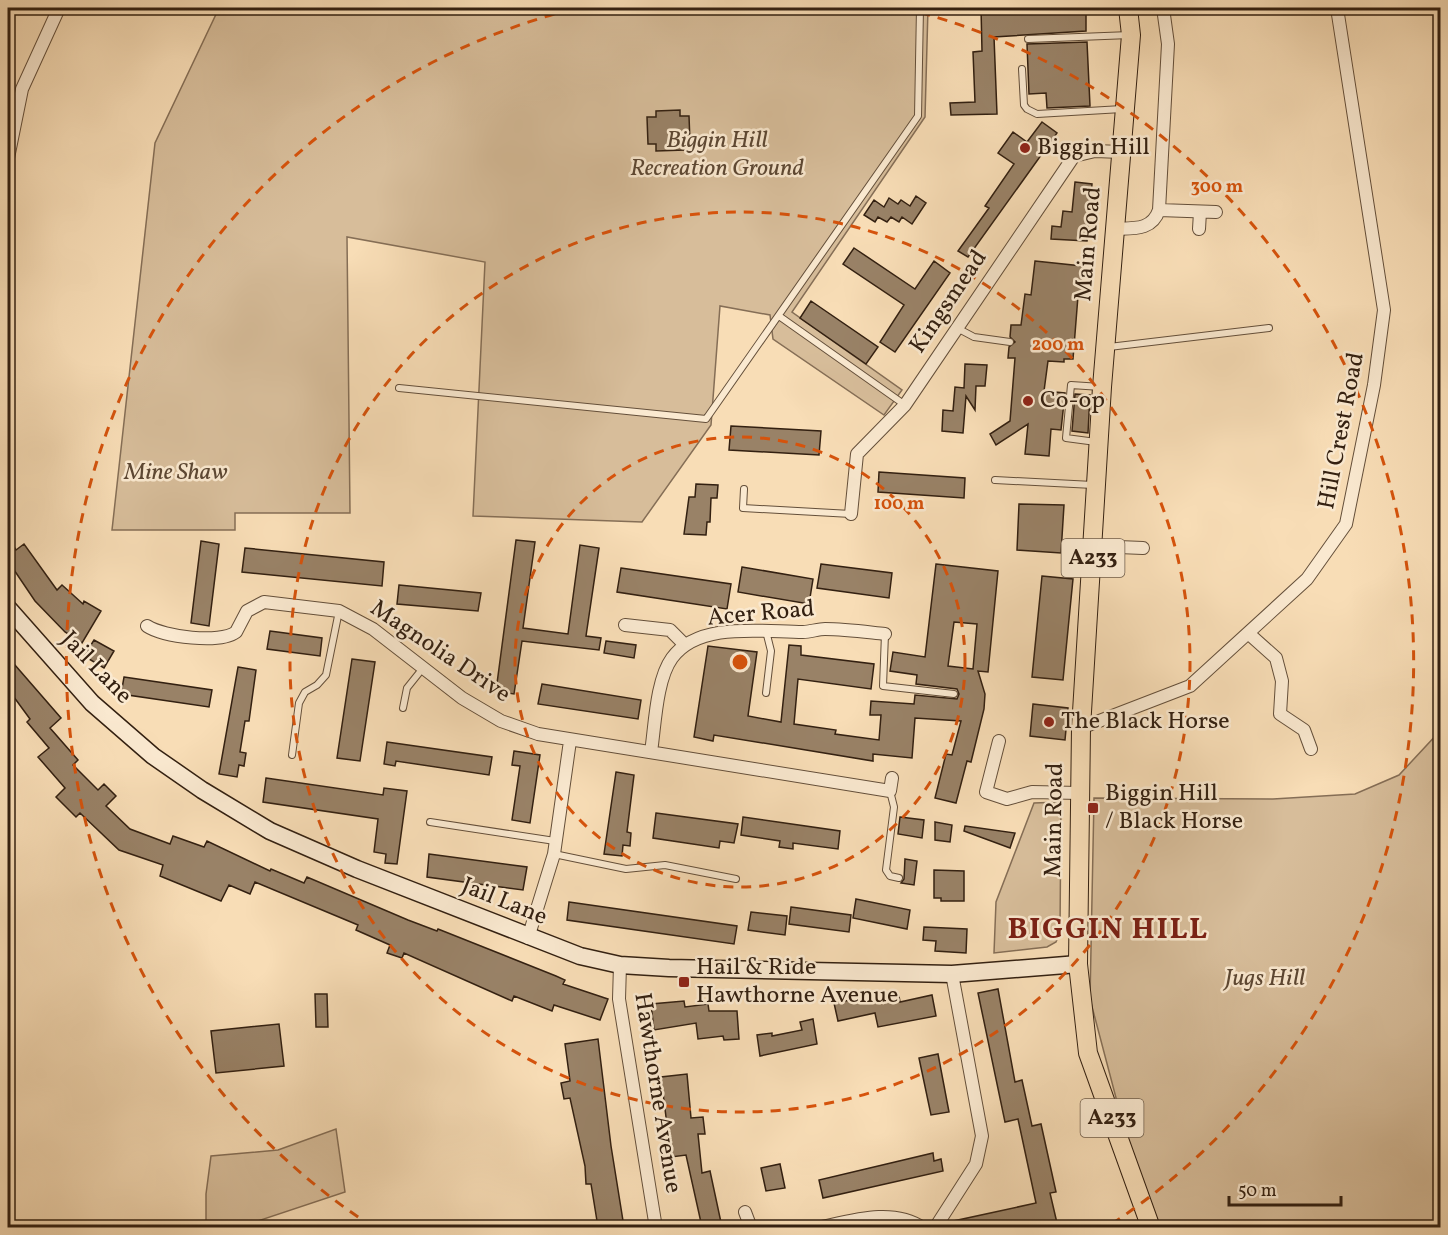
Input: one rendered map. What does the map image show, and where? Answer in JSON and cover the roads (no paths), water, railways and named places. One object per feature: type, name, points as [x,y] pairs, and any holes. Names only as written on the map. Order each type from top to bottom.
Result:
[{"type":"main road","name":"Main Road","points":[[1128,8],[1131,34],[1113,229],[1081,729],[1078,964],[1088,1053],[1151,1227]]},
{"type":"street","points":[[8,158],[22,89],[59,8]]},
{"type":"street","points":[[1113,229],[1143,228],[1156,220],[1159,210],[1168,45],[1163,8]]},
{"type":"street","name":"Hill Crest Road","points":[[1081,729],[1190,686],[1307,579],[1346,524],[1374,385],[1384,310],[1337,8]]},
{"type":"street","name":"Kingsmead","points":[[851,514],[857,454],[905,405],[1074,156],[1095,151],[1121,152]]},
{"type":"street","points":[[1159,210],[1216,212]]},
{"type":"street","points":[[1199,229],[1200,212]]},
{"type":"street","points":[[1094,546],[1143,548]]},
{"type":"street","name":"Magnolia Drive","points":[[147,626],[161,632],[216,639],[236,632],[248,611],[264,602],[339,611],[374,629],[462,698],[501,721],[538,734],[890,791]]},
{"type":"street","name":"Jail Lane","points":[[8,608],[92,703],[153,756],[202,790],[270,831],[528,938],[580,956],[620,965],[669,968],[952,974],[1078,964]]},
{"type":"street","points":[[625,625],[670,630],[685,645]]},
{"type":"street","name":"Acer Road","points":[[651,752],[663,677],[671,659],[685,645],[710,635],[766,630],[804,632],[824,629],[885,634]]},
{"type":"street","points":[[1248,633],[1276,658],[1282,681],[1280,714],[1304,730],[1311,750]]},
{"type":"street","points":[[528,938],[555,848],[570,741]]},
{"type":"street","points":[[999,741],[986,792],[1007,799],[1032,792],[1079,793]]},
{"type":"street","points":[[890,791],[892,778]]},
{"type":"street","name":"Hawthorne Avenue","points":[[620,965],[619,999],[656,1227]]},
{"type":"street","points":[[936,1227],[976,1164],[982,1136],[952,974]]},
{"type":"street","points":[[745,1212],[751,1227]]},
{"type":"street","points":[[818,1227],[876,1216],[907,1221],[923,1227]]},
{"type":"lane","points":[[399,388],[706,419],[918,116],[921,8]]},
{"type":"lane","points":[[1028,39],[1131,34]]},
{"type":"lane","points":[[1022,69],[1024,105],[1031,112],[1037,114],[1125,109]]},
{"type":"lane","points":[[779,316],[905,405]]},
{"type":"lane","points":[[957,328],[974,337],[1010,342]]},
{"type":"lane","points":[[1105,347],[1135,346],[1269,328]]},
{"type":"lane","points":[[1099,442],[1066,438],[1071,385],[1102,387]]},
{"type":"lane","points":[[995,480],[1075,482],[1097,486]]},
{"type":"lane","points":[[744,489],[743,508],[851,514]]},
{"type":"lane","points":[[292,755],[300,704],[305,692],[317,685],[326,675],[339,611]]},
{"type":"lane","points":[[766,630],[771,651],[766,693]]},
{"type":"lane","points":[[885,634],[883,686],[954,694]]},
{"type":"lane","points":[[403,708],[407,688],[424,668]]},
{"type":"lane","points":[[890,791],[894,807],[886,870],[890,876],[899,878]]},
{"type":"lane","points":[[430,822],[555,848],[626,869],[665,865],[736,879]]},
{"type":"place","name":"Biggin Hill","points":[[1025,148]]},
{"type":"place","name":"Co-op","points":[[1028,401]]},
{"type":"place","name":"The Black Horse","points":[[1049,722]]},
{"type":"place","name":"Biggin Hill / Black Horse","points":[[1093,808]]},
{"type":"place","name":"Hail & Ride Hawthorne Avenue","points":[[684,982]]},
{"type":"district","name":"BIGGIN HILL","points":[[1108,930]]},
{"type":"park label","name":"Biggin Hill Recreation Ground","points":[[717,155]]},
{"type":"park label","name":"Mine Shaw","points":[[176,473]]},
{"type":"park label","name":"Jugs Hill","points":[[1265,979]]}]
